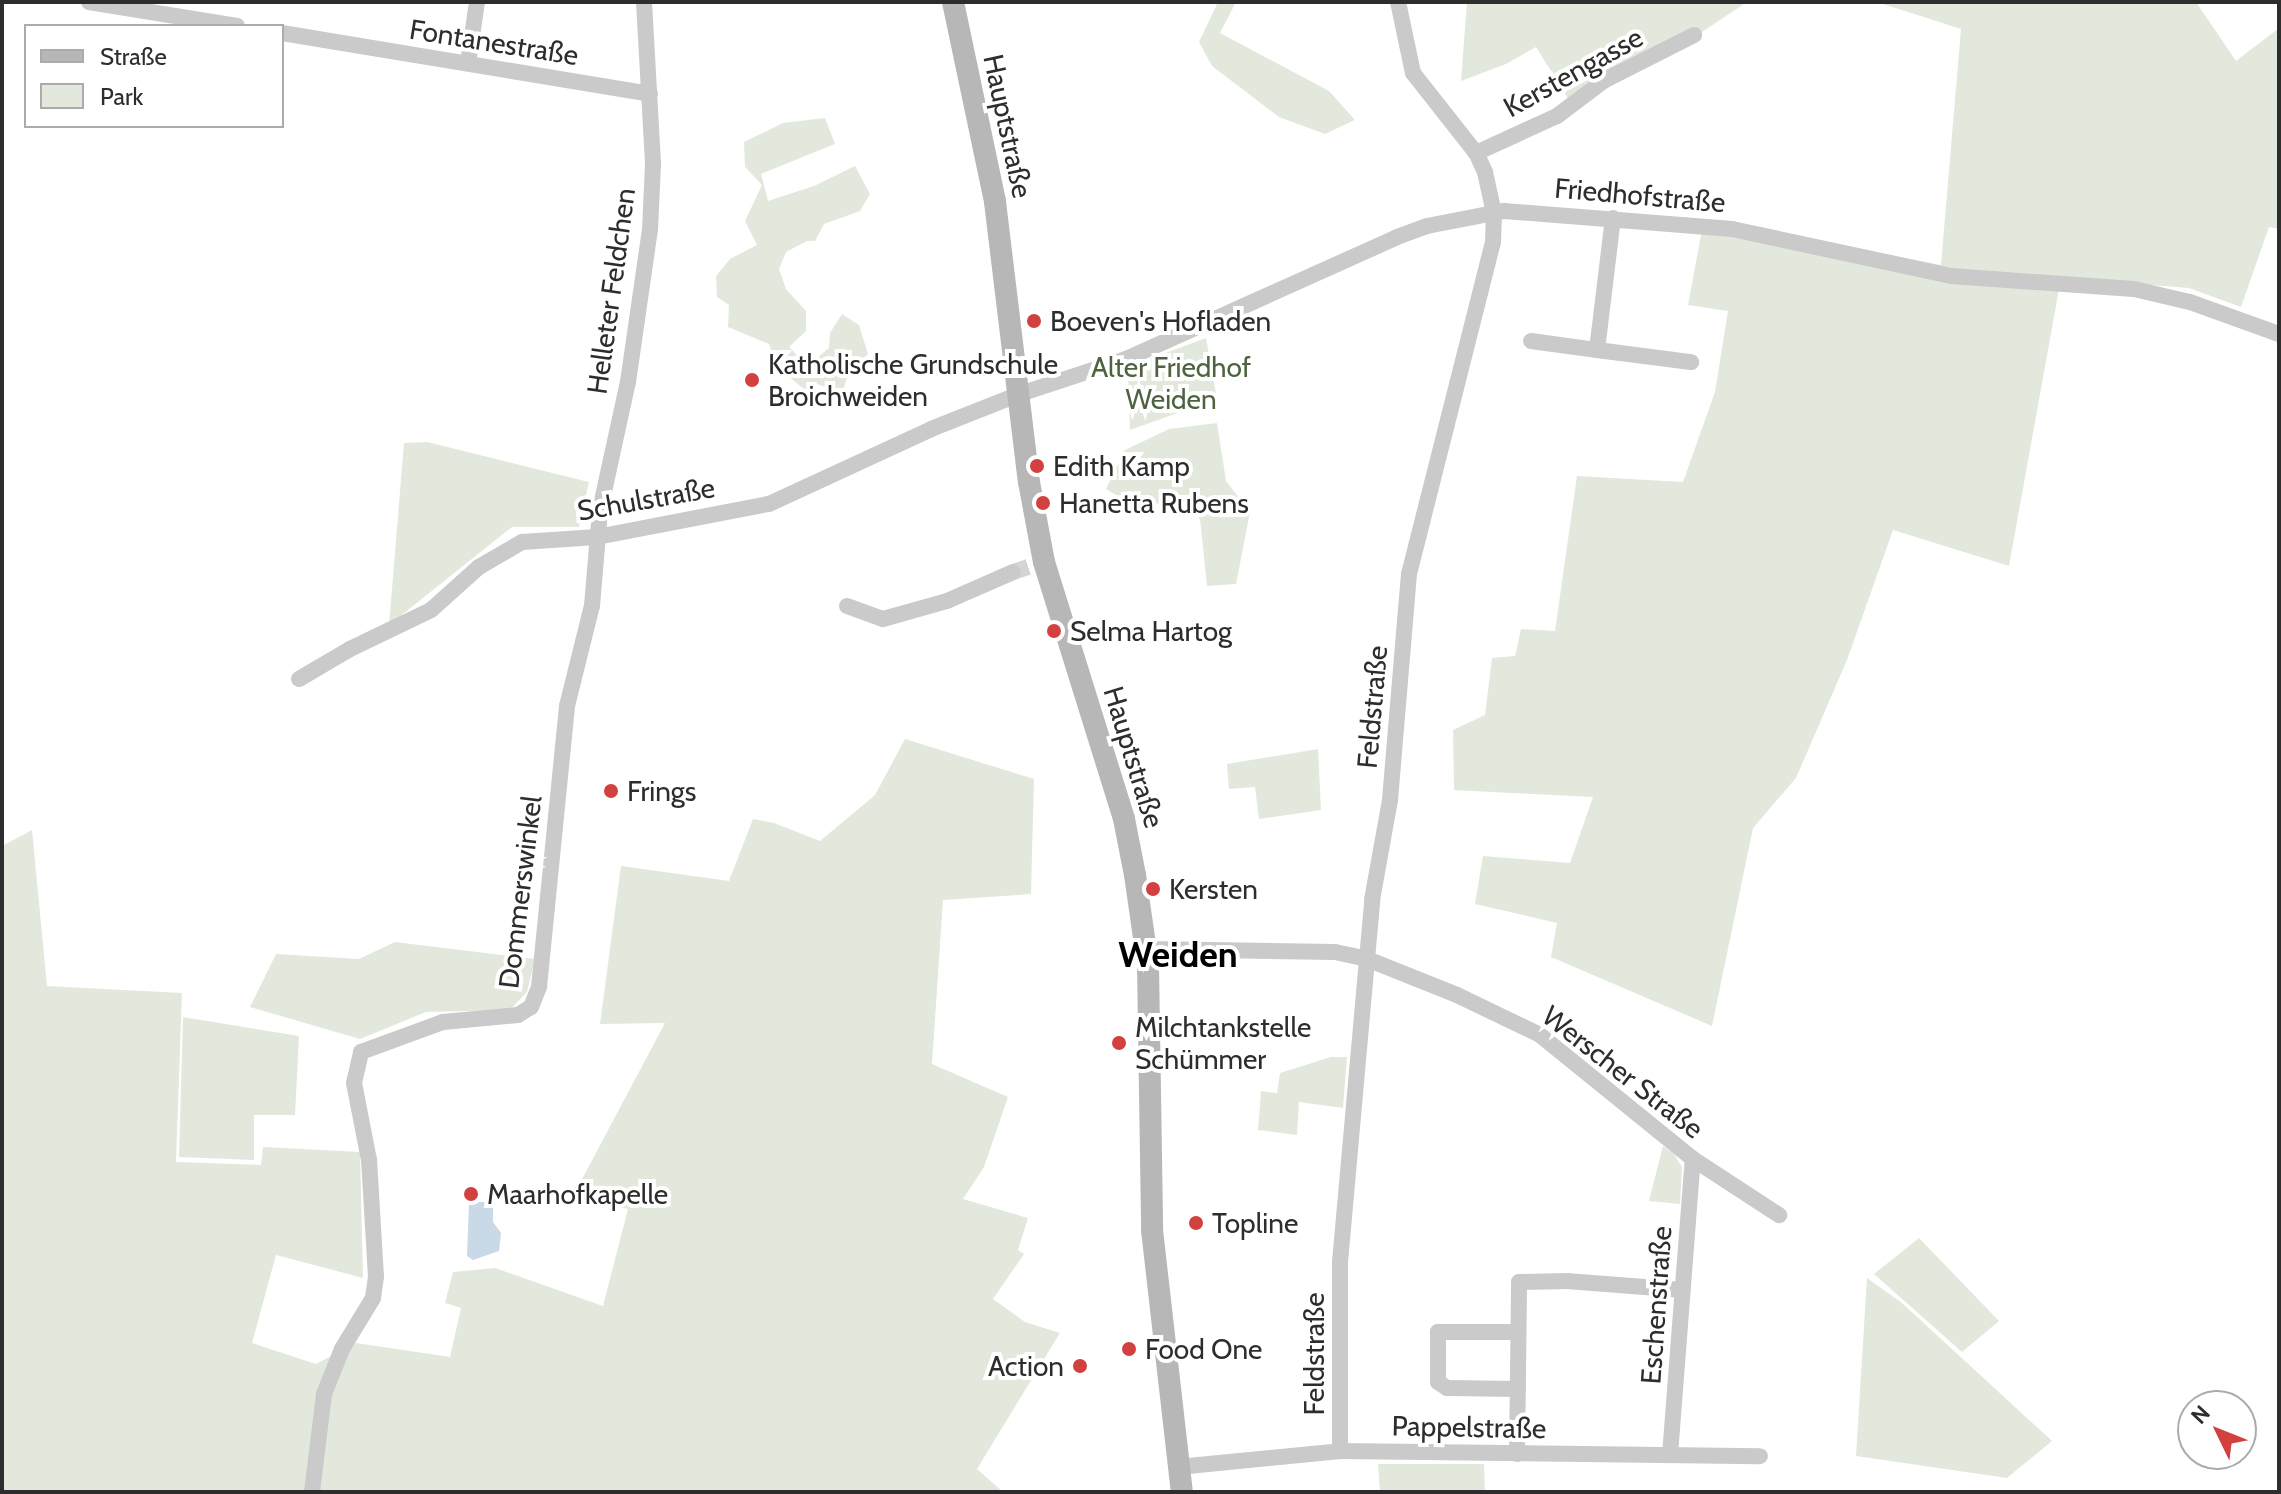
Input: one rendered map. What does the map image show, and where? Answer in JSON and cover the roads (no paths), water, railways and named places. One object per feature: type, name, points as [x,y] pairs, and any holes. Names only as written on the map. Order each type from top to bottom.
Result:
[{"type":"main road","name":"Hauptstraße","points":[[953,2],[985,144],[1020,394],[1039,564],[1124,819],[1146,949],[1152,1230],[1182,1492]]},
{"type":"street","points":[[89,2],[169,8],[229,24]]},
{"type":"street","points":[[468,63],[477,2]]},
{"type":"street","name":"Helleter Feldchen","points":[[597,537],[628,382],[650,230],[650,94],[644,2]]},
{"type":"street","name":"Feldstraße","points":[[1340,1451],[1340,1262],[1372,900],[1390,800],[1409,574],[1489,261],[1494,213],[1491,193],[1476,153],[1413,73],[1398,2]]},
{"type":"street","name":"Fontanestraße","points":[[284,33],[650,94]]},
{"type":"street","name":"Kerstengasse","points":[[1476,153],[1557,116],[1605,80],[1694,35]]},
{"type":"street","name":"Friedhofstraße","points":[[1020,394],[1126,359],[1412,232],[1517,209],[1732,229],[1951,276],[2134,289],[2190,302],[2279,334]]},
{"type":"street","points":[[1597,350],[1613,218]]},
{"type":"street","points":[[1531,341],[1691,362]]},
{"type":"street","name":"Schulstraße","points":[[299,679],[350,649],[431,610],[479,567],[511,547],[547,539],[597,537],[769,504],[931,429],[1020,394]]},
{"type":"street","name":"Dommerswinkel","points":[[312,1492],[324,1394],[342,1349],[373,1298],[376,1277],[369,1160],[354,1083],[356,1065],[361,1052],[370,1046],[443,1022],[518,1015],[535,1000],[544,955],[567,706],[592,606],[597,537]]},
{"type":"street","points":[[847,606],[883,619],[947,601],[1013,572]]},
{"type":"street","name":"Werscher Straße","points":[[1146,949],[1309,950],[1367,959],[1457,995],[1540,1035],[1693,1159],[1779,1215]]},
{"type":"street","name":"Eschenstraße","points":[[1670,1455],[1693,1159]]},
{"type":"street","points":[[1517,1454],[1519,1282],[1567,1281],[1683,1290]]},
{"type":"street","points":[[1518,1332],[1438,1332],[1438,1382],[1447,1388],[1518,1389]]},
{"type":"street","name":"Pappelstraße","points":[[1178,1467],[1340,1451],[1760,1456]]},
{"type":"water","points":[[488,1202],[493,1206],[493,1222],[501,1233],[499,1251],[473,1260],[467,1256],[469,1204]]},
{"type":"tunnel","points":[[1013,572],[1034,565]]},
{"type":"place","name":"Boeven's Hofladen","points":[[1034,321]]},
{"type":"place","name":"Katholische Grundschule Broichweiden","points":[[752,380]]},
{"type":"place","name":"Edith Kamp","points":[[1037,466]]},
{"type":"place","name":"Hanetta Rubens","points":[[1043,503]]},
{"type":"place","name":"Selma Hartog","points":[[1054,631]]},
{"type":"place","name":"Frings","points":[[611,791]]},
{"type":"place","name":"Kersten","points":[[1153,889]]},
{"type":"place","name":"Milchtankstelle Schümmer","points":[[1119,1043]]},
{"type":"place","name":"Maarhofkapelle","points":[[471,1194]]},
{"type":"place","name":"Topline","points":[[1196,1223]]},
{"type":"place","name":"Food One","points":[[1129,1349]]},
{"type":"place","name":"Action","points":[[1080,1366]]},
{"type":"district","name":"Weiden","points":[[1178,955]]},
{"type":"park label","name":"Alter Friedhof Weiden","points":[[1171,383]]}]
